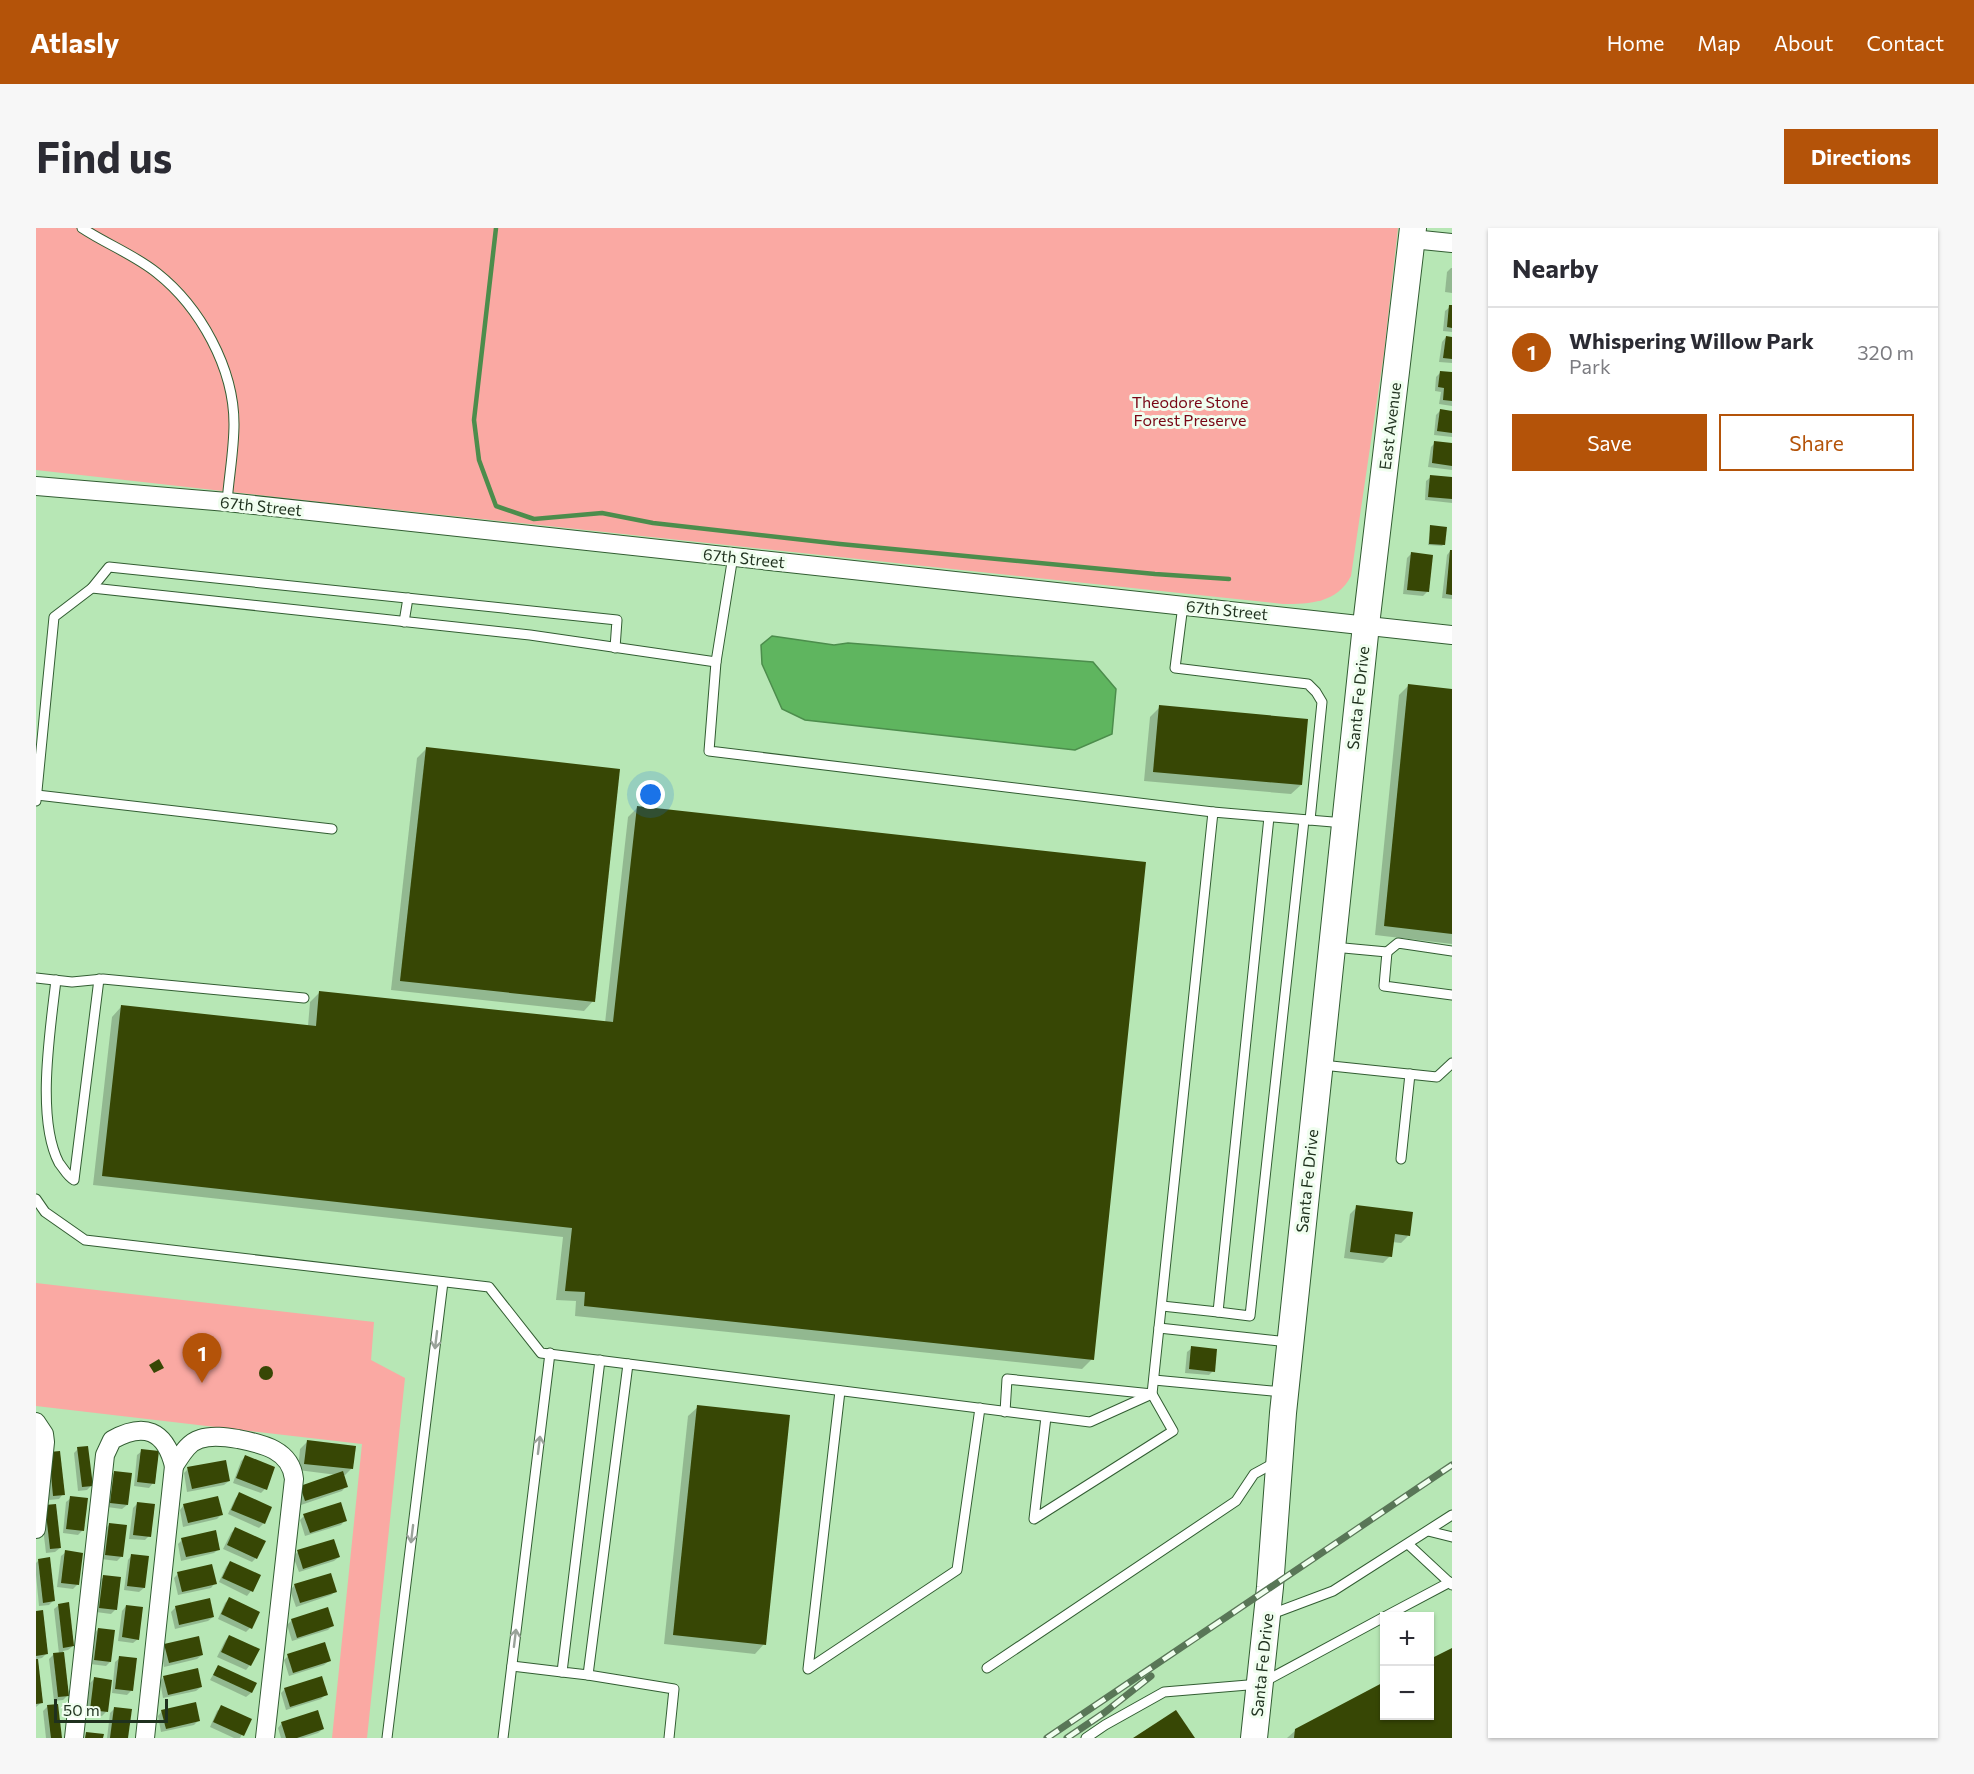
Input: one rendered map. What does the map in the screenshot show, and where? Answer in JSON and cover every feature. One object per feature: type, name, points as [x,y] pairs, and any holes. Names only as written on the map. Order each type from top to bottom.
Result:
[{"type":"street","points":[[1413,233],[1452,243]]},
{"type":"street","name":"East Avenue","points":[[1366,625],[1413,233]]},
{"type":"street","name":"67th Street","points":[[36,486],[227,502],[1452,635]]},
{"type":"street","name":"Santa Fe Drive","points":[[1254,1738],[1267,1616],[1285,1392],[1366,625]]},
{"type":"street","points":[[36,1422],[45,1434],[36,1529]]},
{"type":"street","points":[[74,1738],[105,1455],[112,1440],[134,1431],[156,1434],[170,1451],[174,1466],[145,1738]]},
{"type":"street","points":[[174,1466],[191,1444],[200,1439],[224,1437],[269,1447],[286,1459],[293,1468],[294,1479],[265,1738]]},
{"type":"lane","points":[[82,228],[156,272],[190,309],[216,350],[230,391],[234,421],[227,502]]},
{"type":"lane","points":[[733,556],[716,662],[709,751],[1214,812],[1345,823]]},
{"type":"lane","points":[[36,801],[54,617],[92,588],[109,567],[616,620],[615,648]]},
{"type":"lane","points":[[92,588],[530,635],[716,662]]},
{"type":"lane","points":[[404,622],[408,598]]},
{"type":"lane","points":[[1161,1306],[1250,1316],[1322,702],[1308,684],[1175,668],[1183,605]]},
{"type":"lane","points":[[37,795],[332,829]]},
{"type":"lane","points":[[1046,1417],[1034,1519],[1173,1431],[1152,1394],[1214,812]]},
{"type":"lane","points":[[1218,1312],[1269,817]]},
{"type":"lane","points":[[1332,947],[1387,952],[1398,944],[1452,951]]},
{"type":"lane","points":[[1387,952],[1384,986],[1452,995]]},
{"type":"lane","points":[[36,978],[72,982],[99,979],[304,998]]},
{"type":"lane","points":[[56,980],[42,1097],[44,1120],[45,1131],[54,1156],[69,1177],[74,1180],[99,979]]},
{"type":"lane","points":[[1319,1065],[1437,1077],[1452,1063]]},
{"type":"lane","points":[[1401,1159],[1410,1074]]},
{"type":"lane","points":[[36,1199],[45,1212],[85,1240],[489,1287],[541,1353],[1090,1422],[1152,1394]]},
{"type":"lane","points":[[387,1738],[443,1282]]},
{"type":"lane","points":[[1159,1328],[1290,1343]]},
{"type":"lane","points":[[503,1738],[550,1353]]},
{"type":"lane","points":[[562,1672],[600,1360]]},
{"type":"lane","points":[[588,1675],[628,1364]]},
{"type":"lane","points":[[1005,1412],[1007,1379],[1152,1394]]},
{"type":"lane","points":[[1154,1380],[1285,1392]]},
{"type":"lane","points":[[840,1390],[808,1669],[957,1570],[980,1408]]},
{"type":"lane","points":[[987,1668],[1236,1501],[1254,1474],[1279,1460]]},
{"type":"lane","points":[[1267,1616],[1333,1591],[1452,1515]]},
{"type":"lane","points":[[1428,1531],[1452,1537]]},
{"type":"lane","points":[[1395,1612],[1451,1583],[1408,1544]]},
{"type":"lane","points":[[1086,1738],[1164,1692],[1260,1684],[1380,1620]]},
{"type":"lane","points":[[512,1666],[674,1689],[669,1738]]},
{"type":"green space","name":"Theodore Stone Forest Preserve","points":[[36,228],[1398,228],[1384,353],[1351,576],[1338,592],[1330,597],[1313,602],[1283,604],[36,470]]},
{"type":"green space","points":[[36,1283],[374,1322],[371,1360],[405,1378],[367,1738],[332,1738],[362,1444],[36,1406]]},
{"type":"shaded area","points":[[772,636],[834,645],[848,643],[1093,662],[1116,689],[1112,734],[1075,750],[805,720],[782,709],[762,664],[761,645]]},
{"type":"building","points":[[1449,305],[1452,305],[1452,328],[1447,327]]},
{"type":"building","points":[[1446,336],[1452,337],[1452,359],[1443,358]]},
{"type":"building","points":[[1440,371],[1452,372],[1452,401],[1443,400],[1444,388],[1438,387]]},
{"type":"building","points":[[1440,409],[1452,411],[1452,433],[1437,431]]},
{"type":"building","points":[[1434,441],[1452,443],[1452,466],[1432,463]]},
{"type":"building","points":[[1430,475],[1452,477],[1452,499],[1428,497]]},
{"type":"building","points":[[1430,525],[1447,527],[1445,545],[1429,544]]},
{"type":"building","points":[[1450,550],[1452,550],[1452,595],[1446,594]]},
{"type":"building","points":[[1411,552],[1433,555],[1429,592],[1407,590]]},
{"type":"building","points":[[1408,684],[1452,689],[1452,934],[1384,926]]},
{"type":"building","points":[[1159,705],[1308,719],[1302,785],[1153,772]]},
{"type":"building","points":[[426,747],[620,769],[595,1002],[400,981]]},
{"type":"building","points":[[637,806],[1146,862],[1094,1360],[584,1306],[585,1292],[565,1291],[572,1228],[102,1176],[121,1005],[316,1026],[319,991],[613,1022]]},
{"type":"building","points":[[1356,1205],[1413,1212],[1410,1236],[1395,1234],[1392,1257],[1350,1252]]},
{"type":"building","points":[[1191,1346],[1217,1349],[1215,1372],[1189,1369]]},
{"type":"building","points":[[159,1359],[164,1368],[154,1373],[149,1365]]},
{"type":"building","points":[[266,1366],[271,1368],[273,1373],[271,1378],[266,1380],[261,1378],[259,1373],[261,1368]]},
{"type":"building","points":[[697,1405],[790,1415],[766,1645],[673,1635]]},
{"type":"building","points":[[307,1440],[356,1446],[353,1469],[304,1464]]},
{"type":"building","points":[[88,1446],[93,1486],[82,1487],[77,1447]]},
{"type":"building","points":[[141,1449],[159,1451],[155,1484],[137,1482]]},
{"type":"building","points":[[60,1451],[65,1495],[53,1496],[49,1452]]},
{"type":"building","points":[[245,1455],[275,1467],[267,1490],[236,1478]]},
{"type":"building","points":[[226,1460],[230,1481],[192,1489],[187,1467]]},
{"type":"building","points":[[114,1471],[132,1473],[128,1505],[110,1503]]},
{"type":"building","points":[[343,1471],[348,1487],[305,1501],[300,1486]]},
{"type":"building","points":[[239,1492],[272,1507],[265,1524],[231,1510]]},
{"type":"building","points":[[70,1496],[88,1498],[84,1531],[66,1529]]},
{"type":"building","points":[[218,1496],[223,1515],[188,1523],[183,1504]]},
{"type":"building","points":[[137,1502],[155,1504],[151,1537],[133,1535]]},
{"type":"building","points":[[341,1502],[347,1521],[310,1533],[303,1514]]},
{"type":"building","points":[[56,1504],[61,1548],[50,1549],[45,1505]]},
{"type":"building","points":[[109,1523],[127,1525],[123,1557],[105,1555]]},
{"type":"building","points":[[235,1527],[266,1541],[257,1559],[227,1545]]},
{"type":"building","points":[[216,1530],[220,1550],[186,1557],[181,1538]]},
{"type":"building","points":[[334,1539],[340,1557],[303,1569],[297,1550]]},
{"type":"building","points":[[65,1550],[83,1553],[79,1585],[61,1583]]},
{"type":"building","points":[[131,1554],[149,1556],[145,1588],[127,1586]]},
{"type":"building","points":[[50,1557],[55,1601],[43,1603],[38,1559]]},
{"type":"building","points":[[230,1561],[261,1575],[253,1592],[222,1578]]},
{"type":"building","points":[[212,1564],[217,1584],[182,1592],[177,1572]]},
{"type":"building","points":[[331,1573],[337,1592],[300,1603],[294,1584]]},
{"type":"building","points":[[103,1575],[121,1577],[117,1610],[99,1608]]},
{"type":"building","points":[[229,1597],[260,1612],[252,1629],[221,1614]]},
{"type":"building","points":[[210,1598],[214,1617],[179,1625],[175,1606]]},
{"type":"building","points":[[69,1602],[74,1646],[63,1648],[58,1604]]},
{"type":"building","points":[[126,1605],[143,1607],[139,1640],[122,1637]]},
{"type":"building","points":[[328,1607],[334,1626],[297,1638],[291,1619]]},
{"type":"building","points":[[43,1610],[48,1654],[36,1656],[36,1611]]},
{"type":"building","points":[[98,1628],[115,1630],[111,1662],[94,1660]]},
{"type":"building","points":[[229,1635],[260,1649],[251,1666],[221,1652]]},
{"type":"building","points":[[199,1636],[203,1655],[169,1663],[164,1644]]},
{"type":"building","points":[[325,1642],[331,1661],[293,1673],[287,1654]]},
{"type":"building","points":[[1452,1648],[1452,1738],[1294,1738],[1295,1729],[1380,1684],[1380,1720],[1434,1720],[1434,1657]]},
{"type":"building","points":[[64,1652],[69,1696],[58,1697],[53,1653]]},
{"type":"building","points":[[119,1656],[137,1658],[133,1691],[115,1689]]},
{"type":"building","points":[[36,1659],[38,1659],[43,1703],[36,1704]]},
{"type":"building","points":[[218,1665],[257,1683],[252,1693],[213,1675]]},
{"type":"building","points":[[198,1668],[202,1687],[168,1695],[163,1676]]},
{"type":"building","points":[[322,1676],[328,1695],[290,1707],[284,1688]]},
{"type":"building","points":[[94,1677],[112,1680],[108,1712],[90,1710]]},
{"type":"building","points":[[196,1702],[200,1721],[166,1729],[161,1710]]},
{"type":"building","points":[[58,1704],[62,1738],[51,1738],[47,1705]]},
{"type":"building","points":[[221,1705],[252,1719],[244,1736],[213,1722]]},
{"type":"building","points":[[114,1707],[132,1709],[128,1738],[110,1738]]},
{"type":"building","points":[[318,1710],[324,1729],[297,1738],[286,1738],[281,1722]]},
{"type":"building","points":[[1176,1710],[1195,1738],[1133,1738]]},
{"type":"building","points":[[86,1732],[104,1734],[103,1738],[85,1738]]},
{"type":"waterway","points":[[496,228],[474,420],[479,460],[496,506],[534,519],[602,513],[653,523],[840,544],[1229,579]]},
{"type":"railway","points":[[1047,1738],[1452,1465]]},
{"type":"railway","points":[[1067,1738],[1104,1713],[1151,1676]]},
{"type":"place","name":"Whispering Willow Park","points":[[202,1383]]}]
